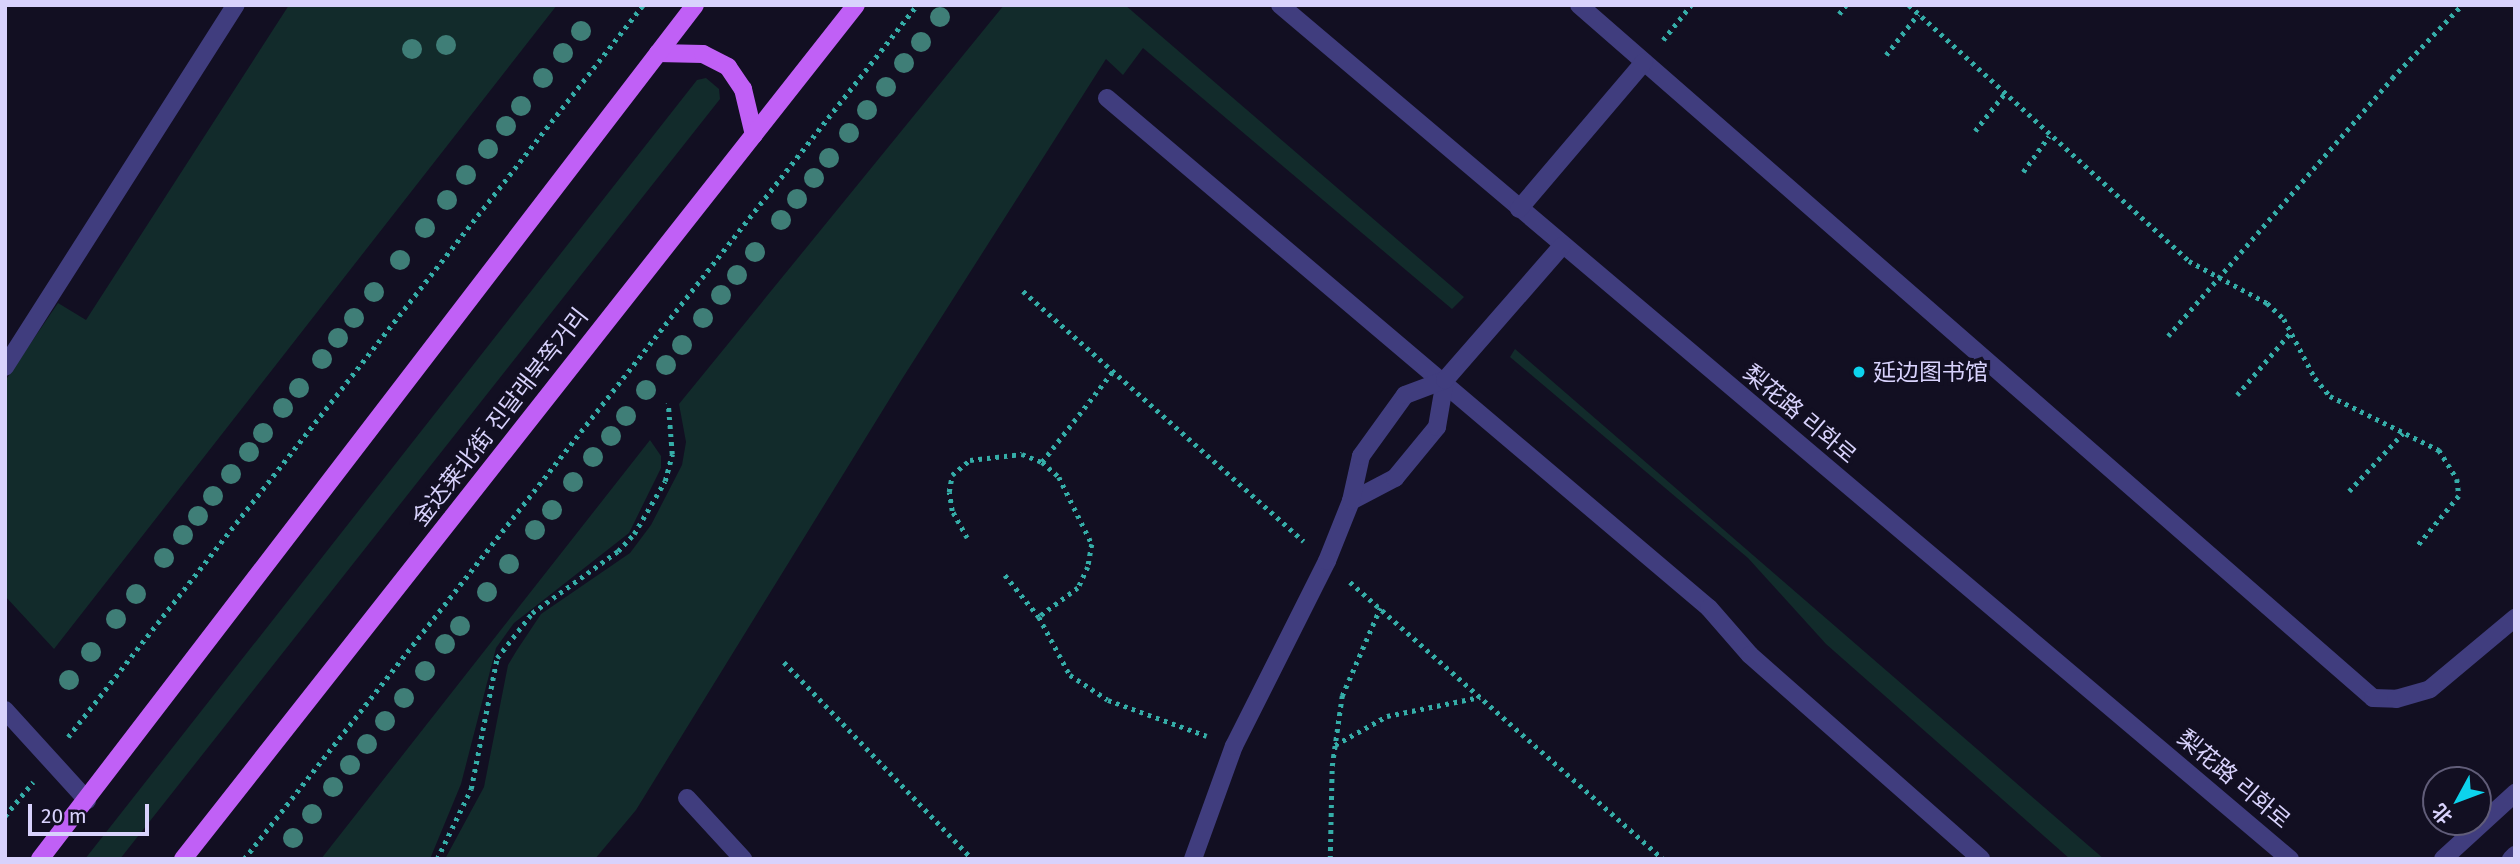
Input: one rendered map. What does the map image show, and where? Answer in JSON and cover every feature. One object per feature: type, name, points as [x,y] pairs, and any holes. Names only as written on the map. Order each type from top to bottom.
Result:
[{"type":"main road","points":[[40,859],[88,800],[695,5]]},
{"type":"main road","name":"金达莱北街 진달래북쪽거리","points":[[183,859],[856,5]]},
{"type":"main road","points":[[658,53],[703,54],[728,66],[743,89],[754,135]]},
{"type":"street","points":[[5,366],[236,5]]},
{"type":"street","name":"梨花路 리화로","points":[[1280,5],[2290,859]]},
{"type":"street","points":[[1579,5],[2373,698],[2396,699],[2430,689],[2515,618]]},
{"type":"street","points":[[1519,209],[1644,62]]},
{"type":"street","points":[[1107,98],[1445,380],[1709,608],[1750,655],[1981,859]]},
{"type":"street","points":[[1193,859],[1234,746],[1327,561],[1351,502],[1361,456],[1405,395],[1445,380],[1562,246]]},
{"type":"street","points":[[1351,502],[1395,478],[1437,427],[1445,380]]},
{"type":"street","points":[[5,710],[88,800]]},
{"type":"street","points":[[2443,859],[2515,793]]},
{"type":"street","points":[[687,798],[743,859]]},
{"type":"street","points":[[2511,859],[2515,855]]},
{"type":"path","points":[[5,816],[643,5]]},
{"type":"path","points":[[244,859],[917,5]]},
{"type":"path","points":[[1644,62],[1691,5]]},
{"type":"path","points":[[1839,14],[1846,5]]},
{"type":"path","points":[[1909,5],[2049,136],[2189,261],[2267,303],[2291,332],[2315,378],[2330,396],[2439,450],[2458,479],[2459,496],[2416,548]]},
{"type":"path","points":[[2168,336],[2392,78],[2462,5]]},
{"type":"path","points":[[1886,55],[1918,15]]},
{"type":"path","points":[[1975,131],[2004,94]]},
{"type":"path","points":[[2023,172],[2049,136]]},
{"type":"path","points":[[2237,395],[2291,332]]},
{"type":"path","points":[[1042,462],[1113,371]]},
{"type":"path","points":[[437,859],[471,789],[497,658],[532,613],[618,551],[634,534],[665,481],[672,454],[668,403]]},
{"type":"path","points":[[2349,491],[2403,432]]},
{"type":"path","points":[[967,538],[952,511],[948,492],[952,475],[970,460],[1022,454],[1042,462],[1059,477],[1092,544],[1088,567],[1078,588],[1039,617]]},
{"type":"path","points":[[1005,575],[1039,617],[1070,675],[1087,688],[1234,746]]},
{"type":"path","points":[[1330,859],[1335,745],[1342,695],[1380,608]]},
{"type":"path","points":[[784,662],[972,859]]},
{"type":"path","points":[[1335,745],[1387,716],[1480,697]]},
{"type":"green space","points":[[289,5],[557,5],[54,649],[5,596],[5,381],[58,303],[86,320]]},
{"type":"green space","points":[[1004,5],[1125,5],[1464,297],[1452,309],[1143,48],[1123,75],[1106,59],[902,379],[636,810],[595,859],[445,859],[484,787],[508,665],[517,650],[541,614],[630,553],[651,525],[682,465],[686,442],[679,404]]},
{"type":"green space","points":[[706,78],[719,89],[720,99],[120,859],[85,859],[697,80]]},
{"type":"green space","points":[[1515,349],[2104,859],[2070,859],[1826,644],[1748,558],[1510,357]]},
{"type":"green space","points":[[650,440],[661,456],[661,468],[629,533],[514,623],[496,648],[461,784],[430,859],[321,859]]},
{"type":"place","name":"延边图书馆","points":[[1859,372]]}]
